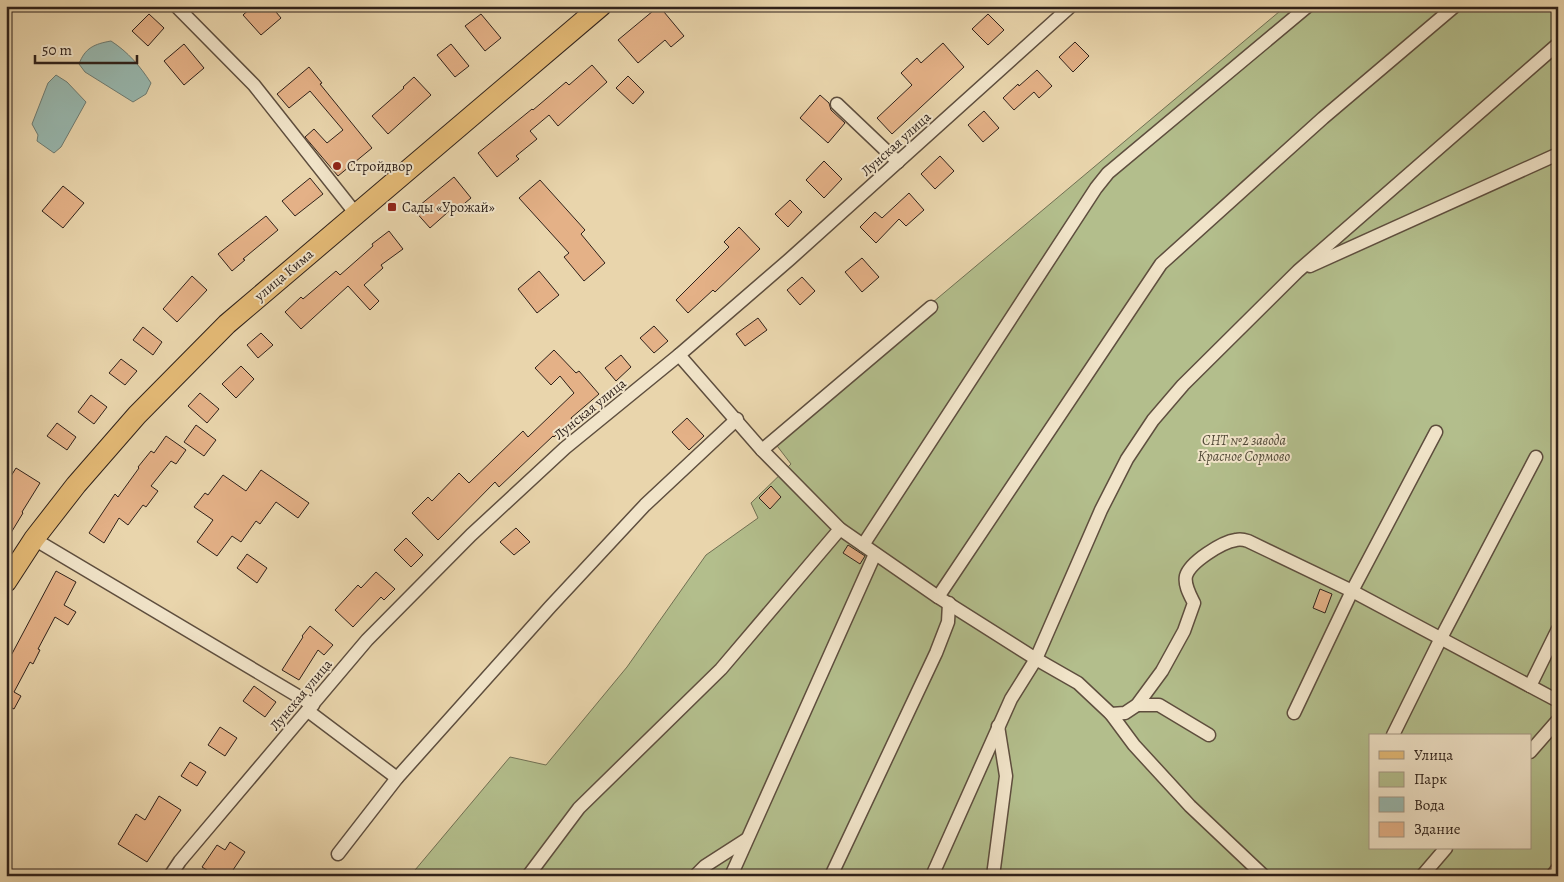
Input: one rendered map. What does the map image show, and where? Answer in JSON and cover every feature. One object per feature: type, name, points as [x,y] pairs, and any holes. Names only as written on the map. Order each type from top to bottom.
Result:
[{"type":"main road","name":"улица Кима","points":[[6,582],[34,539],[76,485],[137,415],[227,324],[601,6]]},
{"type":"street","name":"Лунская улица","points":[[170,876],[180,861],[367,640],[470,535],[565,448],[679,355],[1071,6]]},
{"type":"street","points":[[863,545],[1102,180],[1308,6]]},
{"type":"street","points":[[831,876],[936,653],[948,622],[944,600],[1161,264],[1323,118],[1455,6]]},
{"type":"street","points":[[183,9],[254,85],[356,214]]},
{"type":"street","points":[[932,876],[998,726],[1011,700],[1036,659],[1101,510],[1127,459],[1153,420],[1183,384],[1298,272],[1558,44]]},
{"type":"street","points":[[837,104],[898,162]]},
{"type":"street","points":[[1298,272],[1558,154]]},
{"type":"street","points":[[762,450],[931,307]]},
{"type":"street","points":[[679,355],[737,419],[762,450],[840,528],[944,600],[1036,659],[1078,683],[1111,714],[1134,745],[1190,806],[1264,876]]},
{"type":"street","points":[[338,854],[397,778],[550,607],[645,505],[737,419]]},
{"type":"street","points":[[1294,713],[1352,591],[1436,432]]},
{"type":"street","points":[[1393,734],[1441,638],[1536,457]]},
{"type":"street","points":[[528,876],[579,808],[721,669],[840,528]]},
{"type":"street","points":[[34,539],[310,708],[397,778]]},
{"type":"street","points":[[1111,714],[1125,713],[1138,705],[1162,671],[1184,631],[1194,603],[1186,584],[1188,571],[1206,554],[1225,543],[1237,539],[1248,540],[1352,591],[1558,701]]},
{"type":"street","points":[[730,876],[876,554]]},
{"type":"street","points":[[1530,686],[1558,629]]},
{"type":"street","points":[[1138,705],[1160,705],[1208,735]]},
{"type":"street","points":[[1532,750],[1558,720]]},
{"type":"street","points":[[993,876],[1006,776],[998,726]]},
{"type":"street","points":[[695,876],[705,866],[747,839]]},
{"type":"street","points":[[1422,876],[1444,850]]},
{"type":"street","points":[[1552,876],[1558,868]]},
{"type":"green space","name":"СНТ №2 завода Красное Сормово","points":[[1286,6],[1558,6],[1558,876],[410,876],[510,757],[546,765],[627,667],[706,555],[758,518],[751,503],[791,464],[771,438]]},
{"type":"water","points":[[111,41],[133,60],[151,83],[146,94],[133,102],[85,72],[79,64],[87,50]]},
{"type":"water","points":[[56,75],[67,82],[86,102],[61,147],[54,153],[37,141],[38,135],[32,124],[48,83]]},
{"type":"building","points":[[253,6],[271,6],[281,18],[261,35],[243,15]]},
{"type":"building","points":[[659,6],[684,36],[671,47],[665,40],[638,63],[618,40]]},
{"type":"building","points":[[149,14],[164,28],[148,46],[132,31]]},
{"type":"building","points":[[481,14],[501,38],[485,51],[465,26]]},
{"type":"building","points":[[988,14],[1004,30],[988,45],[972,29]]},
{"type":"building","points":[[1075,42],[1089,56],[1073,72],[1059,57]]},
{"type":"building","points":[[943,43],[964,67],[892,134],[877,118],[912,85],[901,73],[917,58],[921,63]]},
{"type":"building","points":[[184,44],[204,68],[184,85],[164,61]]},
{"type":"building","points":[[451,44],[469,66],[455,77],[437,55]]},
{"type":"building","points":[[592,65],[607,82],[558,126],[549,115],[530,131],[537,139],[516,156],[519,159],[497,177],[478,153],[566,82],[569,85]]},
{"type":"building","points":[[309,67],[322,83],[320,84],[372,148],[338,176],[305,137],[314,129],[327,143],[343,130],[310,91],[289,108],[277,94]]},
{"type":"building","points":[[1037,70],[1052,86],[1039,98],[1034,92],[1014,110],[1003,98]]},
{"type":"building","points":[[628,76],[644,92],[633,104],[616,88]]},
{"type":"building","points":[[414,77],[431,95],[388,134],[372,116]]},
{"type":"building","points":[[820,95],[829,103],[831,110],[845,123],[828,143],[800,118]]},
{"type":"building","points":[[984,111],[999,128],[983,142],[968,125]]},
{"type":"building","points":[[940,156],[954,171],[935,189],[921,174]]},
{"type":"building","points":[[824,161],[842,179],[824,198],[806,180]]},
{"type":"building","points":[[454,177],[471,198],[459,208],[456,205],[430,228],[414,210]]},
{"type":"building","points":[[310,178],[323,194],[295,216],[282,201]]},
{"type":"building","points":[[540,180],[585,230],[581,234],[605,263],[584,281],[564,257],[569,253],[519,198]]},
{"type":"building","points":[[63,186],[84,203],[63,228],[42,211]]},
{"type":"building","points":[[909,193],[924,210],[906,226],[899,219],[876,243],[860,227],[875,212],[882,218]]},
{"type":"building","points":[[790,200],[802,212],[788,227],[775,214]]},
{"type":"building","points":[[266,216],[278,230],[243,259],[245,260],[232,271],[218,254]]},
{"type":"building","points":[[739,227],[760,249],[715,292],[713,290],[688,313],[676,300],[729,247],[724,242]]},
{"type":"building","points":[[389,231],[403,249],[381,265],[383,268],[364,285],[379,301],[370,310],[348,286],[301,329],[285,312],[301,297],[303,299],[336,271],[340,275],[373,246],[372,244]]},
{"type":"building","points":[[862,258],[879,277],[862,292],[845,272]]},
{"type":"building","points":[[539,271],[559,295],[537,313],[518,289]]},
{"type":"building","points":[[192,276],[207,290],[177,322],[163,309]]},
{"type":"building","points":[[802,277],[815,291],[800,305],[787,290]]},
{"type":"building","points":[[758,318],[767,330],[745,346],[736,334]]},
{"type":"building","points":[[654,326],[668,341],[654,353],[640,338]]},
{"type":"building","points":[[143,327],[162,342],[153,355],[133,340]]},
{"type":"building","points":[[261,333],[273,345],[258,358],[247,345]]},
{"type":"building","points":[[554,350],[576,373],[579,371],[599,394],[499,487],[495,482],[438,540],[412,513],[428,497],[432,501],[459,473],[469,483],[523,431],[528,437],[574,393],[560,376],[551,385],[535,368]]},
{"type":"building","points":[[621,355],[631,367],[616,381],[605,368]]},
{"type":"building","points":[[121,359],[137,371],[125,385],[109,373]]},
{"type":"building","points":[[241,366],[254,379],[236,398],[222,384]]},
{"type":"building","points":[[200,393],[219,409],[207,423],[188,406]]},
{"type":"building","points":[[91,395],[107,407],[94,424],[78,412]]},
{"type":"building","points":[[687,418],[704,436],[689,450],[672,432]]},
{"type":"building","points":[[57,423],[76,437],[67,450],[47,436]]},
{"type":"building","points":[[196,425],[216,440],[204,456],[184,442]]},
{"type":"building","points":[[166,436],[186,450],[176,464],[171,461],[151,486],[158,491],[146,507],[143,505],[128,525],[119,518],[104,543],[89,533],[115,494],[118,497],[138,467],[151,451],[154,453]]},
{"type":"building","points":[[16,468],[40,483],[6,541],[6,484]]},
{"type":"building","points":[[261,470],[309,503],[298,518],[276,502],[260,524],[256,521],[241,542],[232,536],[217,556],[197,542],[213,520],[194,507],[205,493],[208,495],[223,475],[246,491]]},
{"type":"building","points":[[771,486],[781,497],[770,509],[759,498]]},
{"type":"building","points":[[516,528],[530,542],[514,555],[500,542]]},
{"type":"building","points":[[406,538],[423,555],[411,567],[394,550]]},
{"type":"building","points":[[848,545],[865,556],[860,564],[843,553]]},
{"type":"building","points":[[247,554],[267,568],[257,583],[237,568]]},
{"type":"building","points":[[56,571],[76,582],[64,605],[76,612],[68,625],[55,617],[38,649],[40,650],[33,664],[30,662],[14,692],[21,696],[14,709],[6,705],[6,665]]},
{"type":"building","points":[[376,572],[395,589],[384,600],[381,597],[353,627],[335,610],[358,585],[361,588]]},
{"type":"building","points":[[1320,589],[1332,594],[1325,613],[1313,608]]},
{"type":"building","points":[[310,626],[333,645],[324,655],[318,650],[299,680],[282,670]]},
{"type":"building","points":[[254,686],[276,702],[265,717],[243,701]]},
{"type":"building","points":[[220,727],[237,738],[225,756],[208,745]]},
{"type":"building","points":[[190,762],[206,772],[197,786],[181,776]]},
{"type":"building","points":[[159,796],[181,810],[147,862],[118,844],[136,814],[145,820]]},
{"type":"building","points":[[230,842],[245,852],[229,876],[216,876],[202,867],[217,845],[225,850]]},
{"type":"place","name":"Стройдвор","points":[[337,166]]},
{"type":"place","name":"Сады «Урожай»","points":[[392,207]]}]
